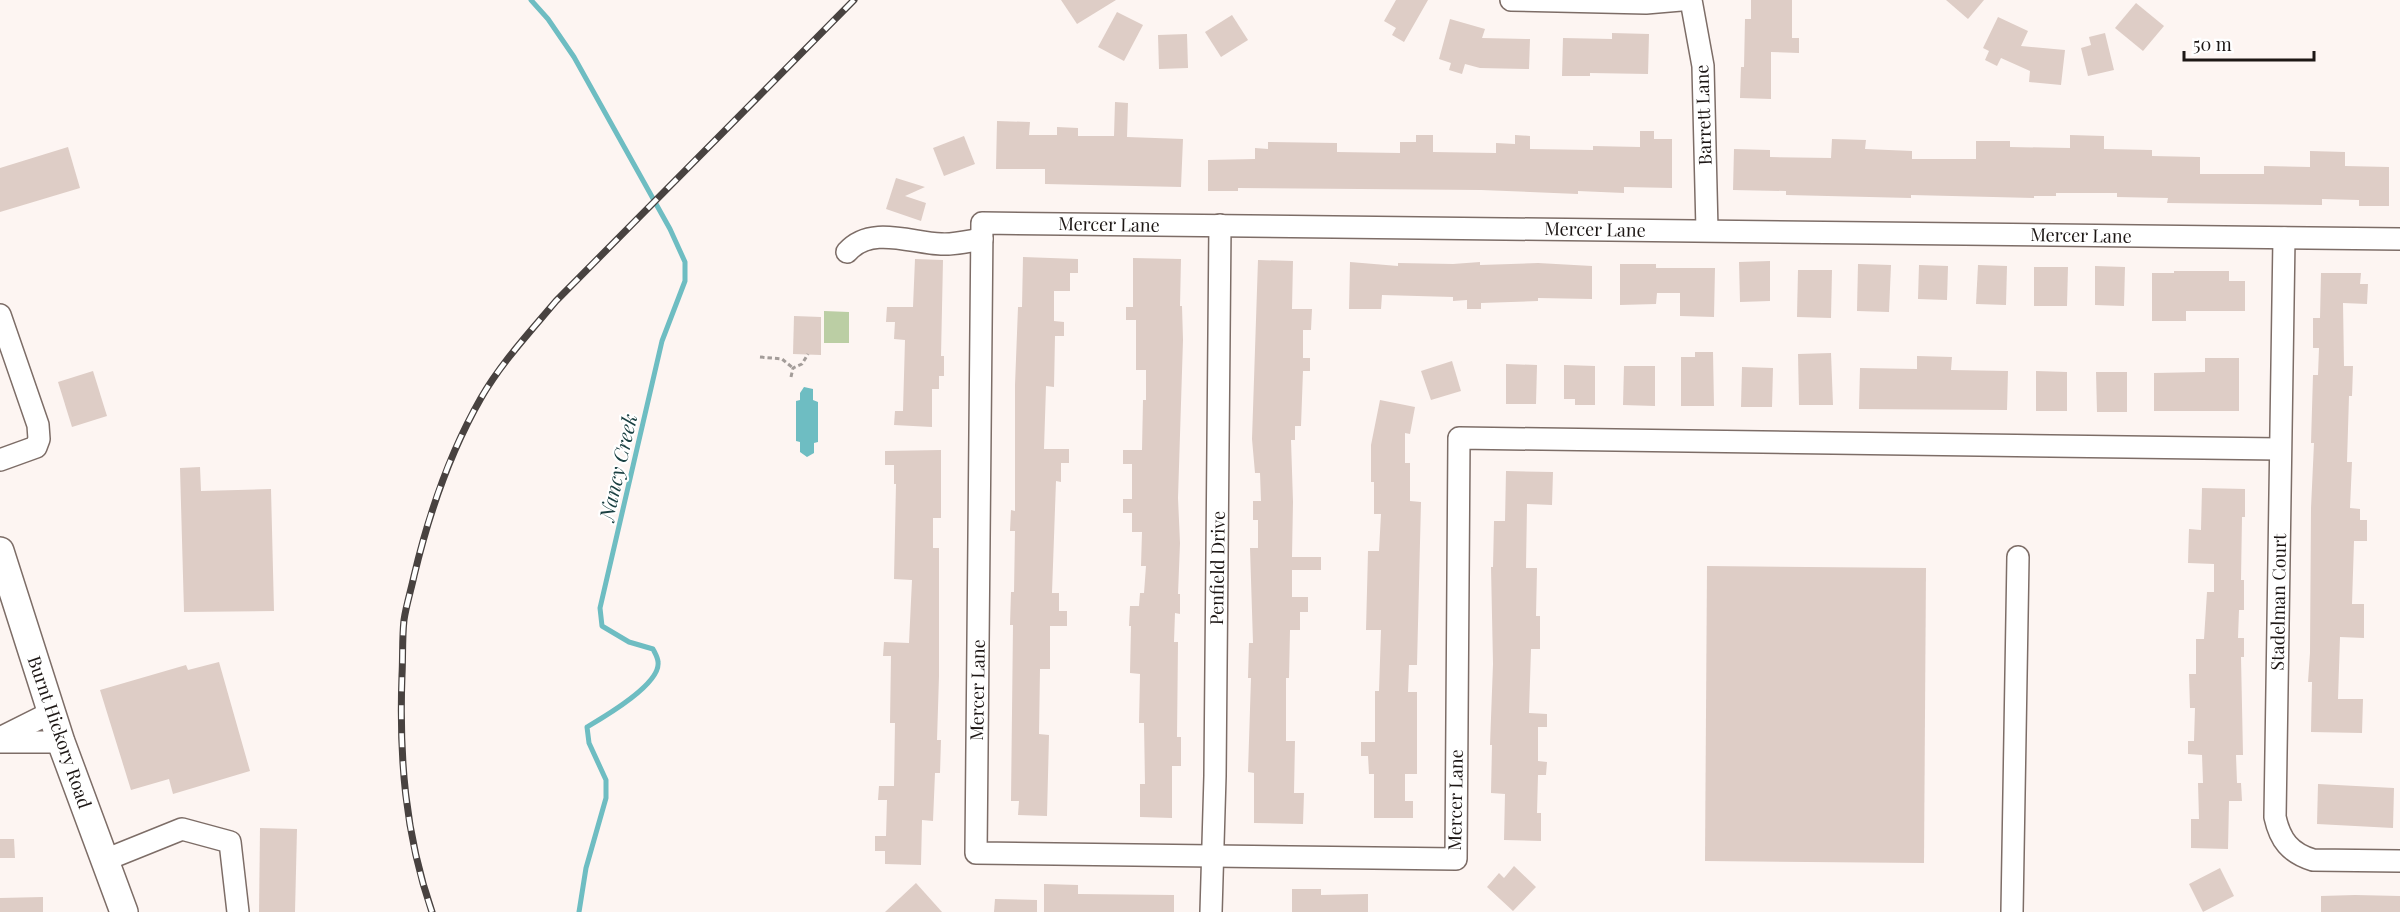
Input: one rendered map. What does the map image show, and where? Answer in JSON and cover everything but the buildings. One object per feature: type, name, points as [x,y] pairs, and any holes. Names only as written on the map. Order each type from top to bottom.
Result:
[{"type":"main road","name":"Burnt Hickory Road","points":[[0,550],[61,742],[124,912]]},
{"type":"street","points":[[1511,0],[1646,3],[1681,0]]},
{"type":"street","name":"Barrett Lane","points":[[1691,0],[1703,66],[1707,230]]},
{"type":"street","name":"Mercer Lane","points":[[2279,449],[1459,438],[1456,859],[976,853],[982,223],[2400,239]]},
{"type":"street","name":"Penfield Drive","points":[[1211,912],[1220,225]]},
{"type":"street","points":[[847,252],[859,242],[874,238],[905,239],[938,244],[982,239]]},
{"type":"street","name":"Stadelman Court","points":[[2284,238],[2275,817],[2278,829],[2287,845],[2293,851],[2313,860],[2400,861]]},
{"type":"street","points":[[0,315],[38,425],[39,439],[36,447],[0,460]]},
{"type":"street","points":[[2012,912],[2018,557]]},
{"type":"street","points":[[0,740],[52,712]]},
{"type":"street","points":[[0,740],[61,742]]},
{"type":"street","points":[[105,860],[182,829],[230,842],[238,912]]},
{"type":"path","points":[[791,377],[793,368],[805,360],[808,354]]},
{"type":"path","points":[[760,357],[782,359],[793,368]]},
{"type":"green space","points":[[824,311],[849,312],[849,343],[824,343]]},
{"type":"water","points":[[804,387],[813,389],[813,400],[818,402],[818,442],[814,443],[814,453],[807,457],[800,452],[800,442],[796,441],[796,401],[800,400],[800,393]]},
{"type":"waterway","name":"Nancy Creek","points":[[531,0],[548,19],[574,57],[670,229],[685,262],[685,281],[662,341],[600,608],[602,626],[629,642],[653,649],[658,662],[657,671],[651,680],[630,699],[587,727],[589,743],[606,780],[606,798],[586,868],[579,912]]},
{"type":"railway","points":[[432,912],[416,853],[406,795],[401,705],[403,634],[406,609],[426,529],[459,441],[481,398],[498,372],[556,301],[854,0]]}]
